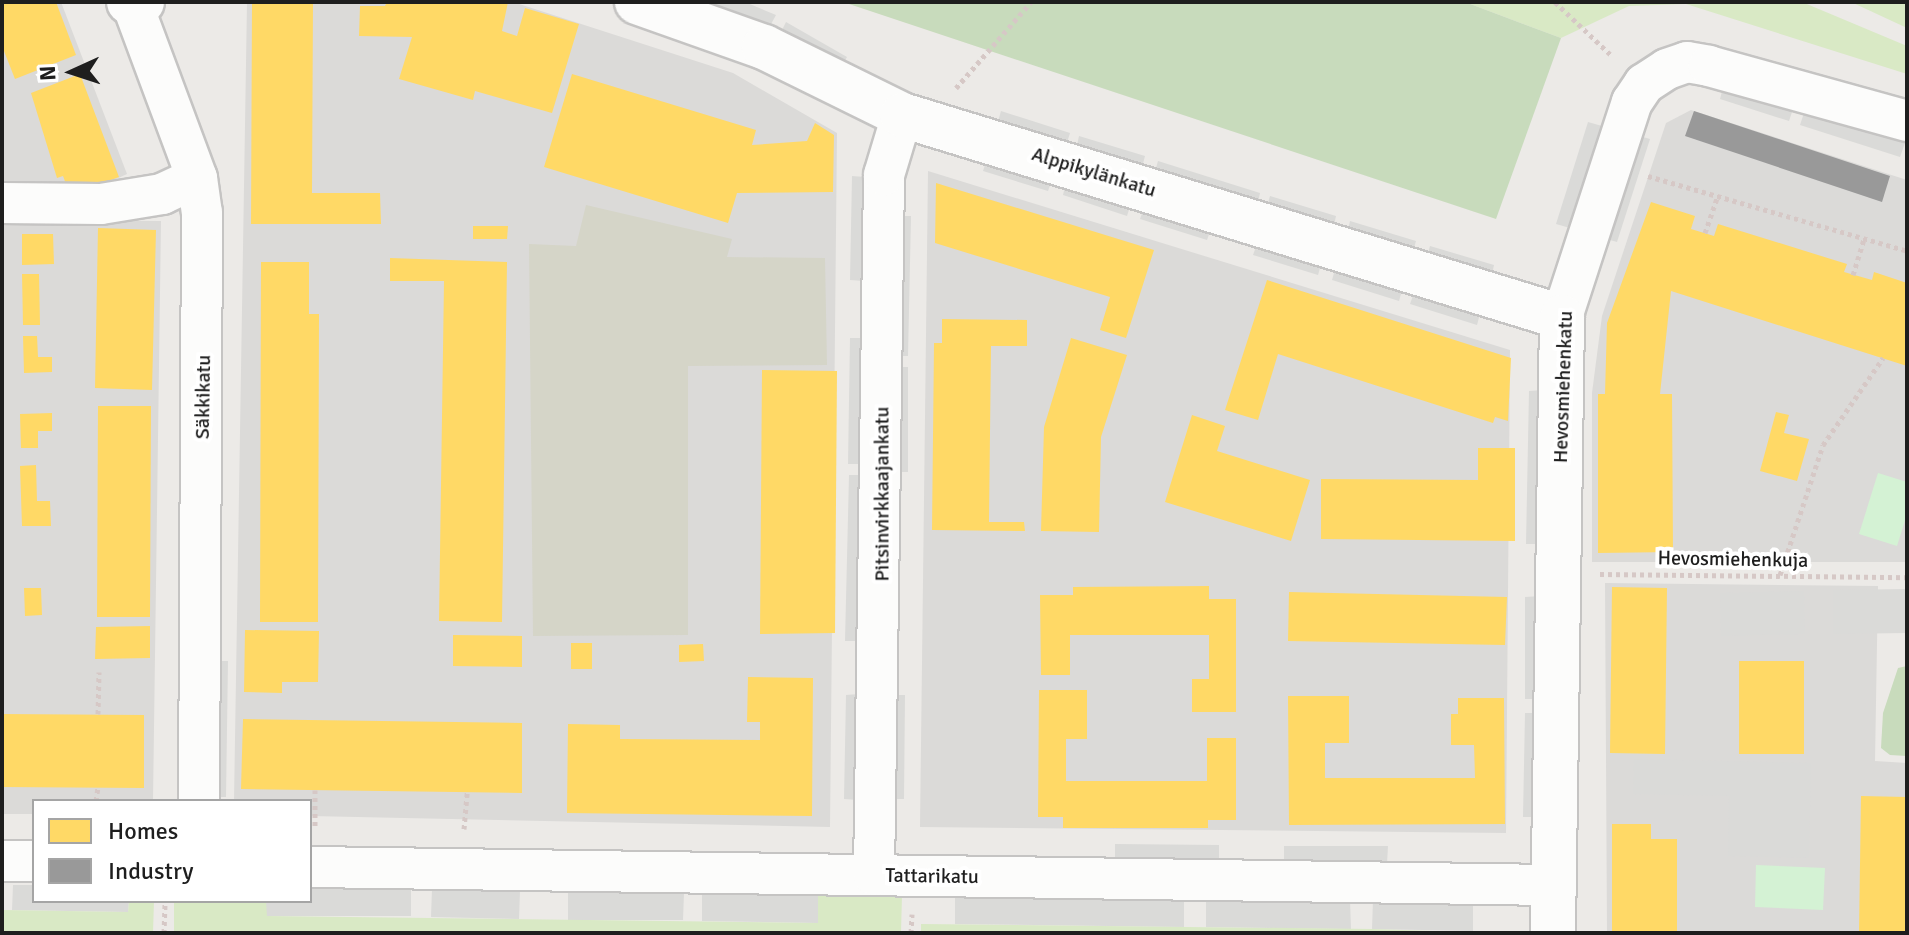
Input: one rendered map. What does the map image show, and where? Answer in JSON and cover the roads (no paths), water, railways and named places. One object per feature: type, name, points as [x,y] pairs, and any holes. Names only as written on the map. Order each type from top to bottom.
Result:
[{"type":"street","name":"Alppikylänkatu","points":[[637,2],[764,47],[902,115],[1562,317]]},
{"type":"street","name":"Säkkikatu","points":[[135,3],[197,178],[204,247],[199,799]]},
{"type":"street","name":"Hevosmiehenkatu","points":[[1553,933],[1562,317],[1632,102],[1644,84],[1667,69],[1687,62],[1907,121]]},
{"type":"street","name":"Pitsinvirkkaajankatu","points":[[874,875],[884,175],[902,115]]},
{"type":"street","points":[[2,203],[101,204],[162,194],[197,178]]},
{"type":"street","name":"Tattarikatu","points":[[312,848],[874,875],[1555,885]]},
{"type":"street","points":[[2,861],[32,861]]}]
